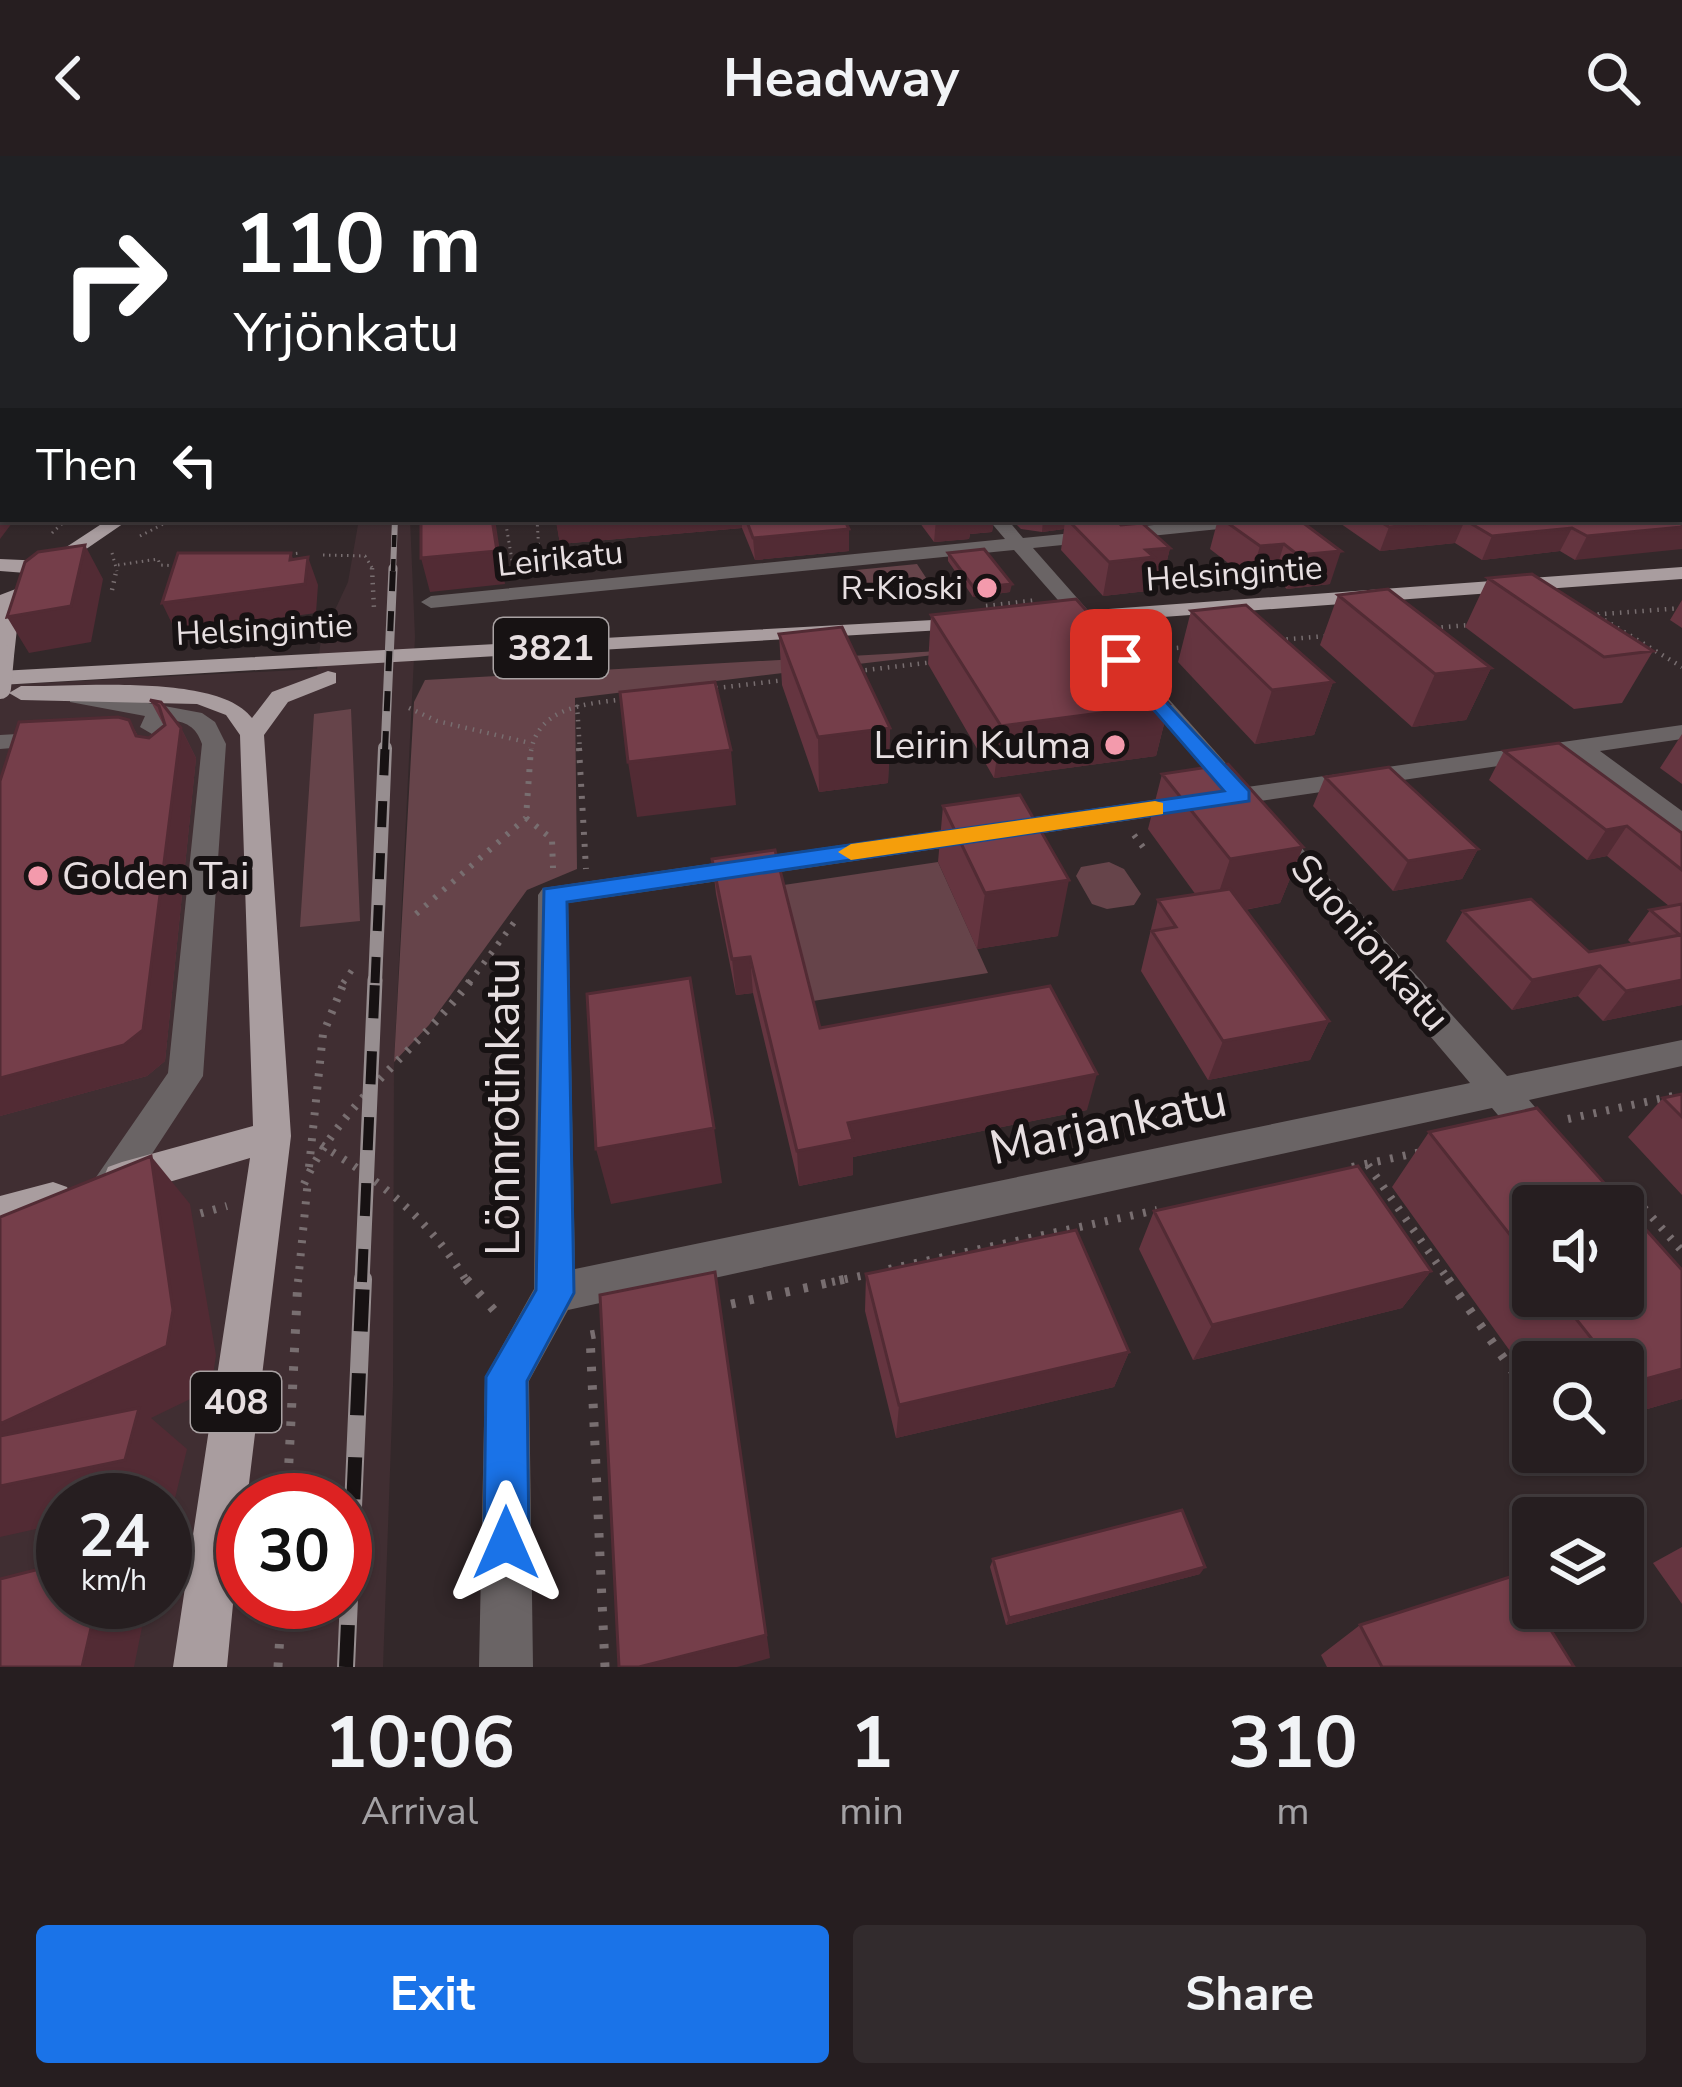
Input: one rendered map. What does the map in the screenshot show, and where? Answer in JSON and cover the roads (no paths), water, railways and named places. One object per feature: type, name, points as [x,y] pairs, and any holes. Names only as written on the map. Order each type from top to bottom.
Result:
[{"type":"main road","points":[[8,564],[87,522]]},
{"type":"main road","points":[[8,564],[46,568],[116,522]]},
{"type":"main road","points":[[46,568],[48,579],[40,586],[5,601],[2,667],[7,692],[200,697],[234,710],[252,735],[280,697],[328,678]]},
{"type":"main road","name":"Helsingintie","points":[[1104,644],[1682,573]]},
{"type":"main road","name":"Helsingintie","points":[[2,667],[1015,625],[1104,644],[1682,592]]},
{"type":"main road","name":"Helsingintie","points":[[7,692],[328,678],[1015,625]]},
{"type":"main road","name":"408","points":[[200,1667],[286,1189],[272,1136],[252,735]]},
{"type":"main road","points":[[0,1214],[272,1136]]},
{"type":"street","name":"Suonionkatu","points":[[1000,522],[1581,1185]]},
{"type":"street","name":"Leirikatu","points":[[431,602],[1238,522]]},
{"type":"street","points":[[78,697],[149,724],[198,717],[210,727],[214,744],[185,1076],[111,1183]]},
{"type":"street","points":[[149,724],[161,741],[163,756]]},
{"type":"street","points":[[1241,796],[1682,732]]},
{"type":"street","points":[[0,742],[80,737]]},
{"type":"street","points":[[1585,746],[1682,824]]},
{"type":"street","name":"Lönnrotinkatu","points":[[506,1667],[507,1377],[555,1293],[552,888],[1241,796]]},
{"type":"street","name":"Marjankatu","points":[[555,1293],[1682,1053]]},
{"type":"railway","points":[[393,571],[395,522]]},
{"type":"railway","points":[[385,751],[393,568]]},
{"type":"railway","points":[[375,983],[385,748]]},
{"type":"railway","points":[[362,1282],[375,980]]},
{"type":"railway","points":[[346,1667],[363,1279]]},
{"type":"place","name":"R-Kioski","points":[[987,588]]},
{"type":"place","name":"Leirin Kulma","points":[[1115,745]]},
{"type":"place","name":"Golden Tai","points":[[38,876]]}]
